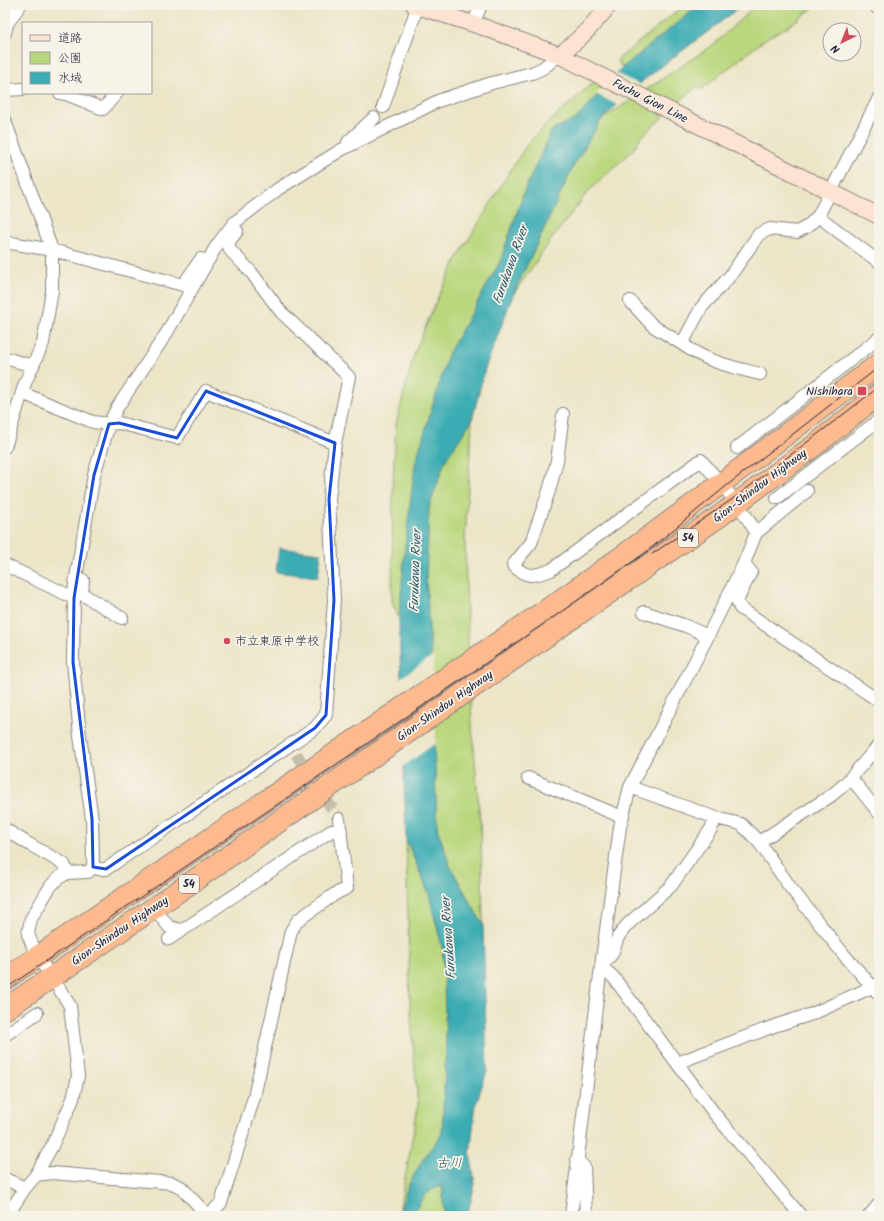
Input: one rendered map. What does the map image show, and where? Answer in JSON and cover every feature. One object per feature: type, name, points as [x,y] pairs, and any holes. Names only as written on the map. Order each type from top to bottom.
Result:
[{"type":"highway","name":"Gion-Shindou Highway","points":[[5,979],[553,606],[721,484],[879,364]]},
{"type":"highway","name":"Gion-Shindou Highway","points":[[5,1009],[154,908],[737,503],[879,394]]},
{"type":"main road","name":"Fuchu Gion Line","points":[[416,5],[473,24],[575,62],[702,128],[879,216]]},
{"type":"main road","points":[[559,55],[572,46],[587,32],[609,5]]},
{"type":"street","points":[[6,27],[20,5]]},
{"type":"street","points":[[383,107],[416,5]]},
{"type":"street","points":[[473,24],[481,5]]},
{"type":"street","points":[[7,1216],[25,1188],[36,1176],[52,1146],[73,1099],[78,1076],[70,1006],[52,977],[37,957],[28,934],[31,919],[50,887],[57,879],[67,873],[88,872],[94,861],[92,819],[80,736],[73,662],[74,598],[94,475],[109,424],[117,408],[166,334],[217,245],[234,223],[278,188],[341,150],[438,101],[492,83],[532,73],[543,68],[559,55]]},
{"type":"street","points":[[5,90],[22,89]]},
{"type":"street","points":[[66,94],[103,109],[116,94]]},
{"type":"street","points":[[682,344],[701,308],[730,276],[759,234],[770,229],[797,232],[808,226],[818,216],[879,98]]},
{"type":"street","points":[[341,150],[374,118]]},
{"type":"street","points":[[5,121],[8,136],[52,250],[52,292],[43,343],[22,393],[5,447]]},
{"type":"street","points":[[92,867],[106,869],[293,749],[326,715],[334,600],[329,499],[336,443],[349,377],[281,312],[251,272],[230,250],[228,243],[262,201]]},
{"type":"street","points":[[818,216],[879,262]]},
{"type":"street","points":[[5,242],[52,250],[183,285],[203,256],[217,245]]},
{"type":"street","points":[[630,301],[653,326],[696,354],[724,365],[760,374]]},
{"type":"street","points":[[737,448],[878,340]]},
{"type":"street","points":[[5,358],[33,366]]},
{"type":"street","points":[[22,393],[93,422],[109,424],[119,423],[177,438],[206,391],[336,443]]},
{"type":"street","points":[[789,432],[796,403]]},
{"type":"street","points":[[563,414],[557,462],[547,498],[532,543],[513,565],[521,573],[535,576],[551,570],[702,460],[737,503],[750,521],[756,533]]},
{"type":"street","points":[[777,498],[879,420]]},
{"type":"street","points":[[814,445],[842,449]]},
{"type":"street","points":[[571,1216],[601,966],[620,827],[630,787],[744,564],[756,533],[806,491]]},
{"type":"street","points":[[744,564],[751,572],[737,601],[740,608],[879,701]]},
{"type":"street","points":[[5,565],[74,598]]},
{"type":"street","points":[[77,574],[83,576],[82,594],[122,618]]},
{"type":"street","points":[[644,612],[680,624],[708,636]]},
{"type":"street","points":[[759,842],[832,795],[852,778],[879,745]]},
{"type":"street","points":[[528,778],[622,817]]},
{"type":"street","points":[[852,778],[879,813]]},
{"type":"street","points":[[630,787],[716,818],[741,824],[759,842],[790,887],[845,956],[877,988],[812,1014],[777,1025],[677,1063]]},
{"type":"street","points":[[601,966],[612,954],[618,937],[627,925],[671,886],[711,829],[716,818]]},
{"type":"street","points":[[36,1176],[52,1173],[172,1183],[181,1187],[208,1216],[220,1203],[254,1097],[291,931],[298,920],[335,894],[347,888],[339,819]]},
{"type":"street","points":[[5,829],[64,864],[67,873]]},
{"type":"street","points":[[169,939],[331,831],[341,831]]},
{"type":"street","points":[[154,908],[169,927],[182,930]]},
{"type":"street","points":[[601,966],[614,978],[714,1113],[801,1216]]},
{"type":"street","points":[[5,1035],[37,1013]]},
{"type":"street","points":[[577,1159],[584,1167],[586,1216]]},
{"type":"street","points":[[5,1179],[25,1188]]},
{"type":"street","points":[[869,1216],[879,1204]]},
{"type":"highlighted area","points":[[206,391],[335,443],[329,499],[334,600],[326,715],[315,728],[106,869],[93,867],[92,819],[73,662],[74,598],[94,475],[109,424],[119,423],[177,438]]},
{"type":"green space","points":[[684,5],[699,5],[622,68],[617,60]]},
{"type":"green space","points":[[756,5],[817,5],[786,28],[768,37],[701,90],[697,86],[640,138],[634,149],[588,192],[551,240],[513,295],[574,165],[601,120],[713,45]]},
{"type":"green space","points":[[596,80],[606,86],[576,119],[552,130],[525,189],[500,262],[448,354],[405,546],[399,619],[392,602],[393,482],[396,424],[414,354],[438,297],[458,257],[528,143],[551,120]]},
{"type":"green space","points":[[472,420],[465,541],[472,725],[481,833],[483,925],[450,866],[437,828],[431,656],[426,579],[429,508],[445,461]]},
{"type":"green space","points":[[406,839],[429,895],[443,951],[446,1046],[442,1134],[423,1159],[408,1186],[398,1216],[418,1107],[410,1005]]},
{"type":"green space","points":[[443,1186],[444,1216],[412,1216],[428,1193],[437,1187]]},
{"type":"water","name":"古川","points":[[699,5],[743,5],[645,79],[601,120],[574,165],[513,295],[485,369],[472,420],[445,461],[429,508],[426,579],[431,656],[437,828],[450,866],[483,925],[487,1071],[476,1104],[470,1153],[475,1184],[467,1216],[444,1216],[442,1186],[437,1187],[428,1193],[412,1216],[399,1216],[408,1186],[423,1159],[442,1134],[446,1046],[443,951],[429,894],[406,839],[399,619],[405,546],[415,464],[448,354],[500,262],[525,189],[552,130],[576,119],[622,68]]},
{"type":"water","points":[[279,548],[321,553],[318,577],[276,572]]},
{"type":"pier","points":[[615,73],[641,85],[619,106],[596,94]]},
{"type":"pier","points":[[433,656],[436,743],[402,767],[399,679]]},
{"type":"waterway","points":[[5,46],[9,34]]},
{"type":"waterway","points":[[5,107],[9,119]]},
{"type":"tunnel","points":[[296,754],[339,819]]},
{"type":"tram line","points":[[5,989],[548,621],[645,553],[730,483],[879,367]]},
{"type":"tram line","points":[[652,554],[737,496],[879,387]]},
{"type":"place","name":"Nishihara","points":[[862,391]]},
{"type":"place","name":"市立東原中学校","points":[[227,641]]},
{"type":"water label","name":"Furukawa River","points":[[511,265]]},
{"type":"water label","name":"Furukawa River","points":[[416,571]]},
{"type":"water label","name":"Furukawa River","points":[[449,938]]}]
